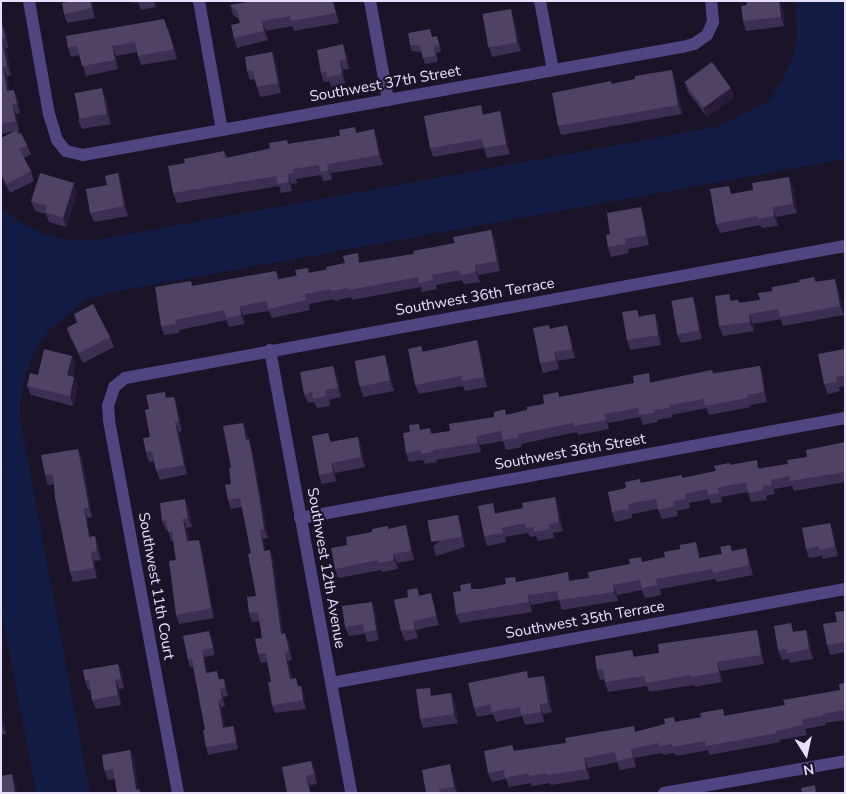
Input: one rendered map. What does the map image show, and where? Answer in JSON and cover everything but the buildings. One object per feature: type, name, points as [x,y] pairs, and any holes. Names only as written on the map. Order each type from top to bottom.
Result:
[{"type":"street","name":"Southwest 37th Street","points":[[29,1],[49,114],[57,140],[66,151],[83,154],[682,47],[694,44],[707,35],[713,22],[711,1]]},
{"type":"street","points":[[199,1],[222,130]]},
{"type":"street","points":[[370,1],[388,100]]},
{"type":"street","points":[[540,1],[553,70]]},
{"type":"street","name":"Southwest 36th Terrace","points":[[114,387],[125,378],[144,373],[845,246]]},
{"type":"street","name":"Southwest 12th Avenue","points":[[270,350],[351,793]]},
{"type":"street","name":"Southwest 11th Court","points":[[114,387],[108,406],[109,419],[178,793]]},
{"type":"street","name":"Southwest 36th Street","points":[[300,518],[845,418]]},
{"type":"street","name":"Southwest 35th Terrace","points":[[331,683],[845,589]]},
{"type":"street","points":[[664,793],[845,761]]},
{"type":"water","points":[[796,1],[845,1],[845,159],[107,293],[83,301],[49,331],[37,347],[26,372],[20,403],[20,418],[90,793],[36,793],[1,607],[1,208],[18,221],[46,235],[73,241],[96,240],[716,127],[767,103],[783,79],[793,56],[797,37]]}]
